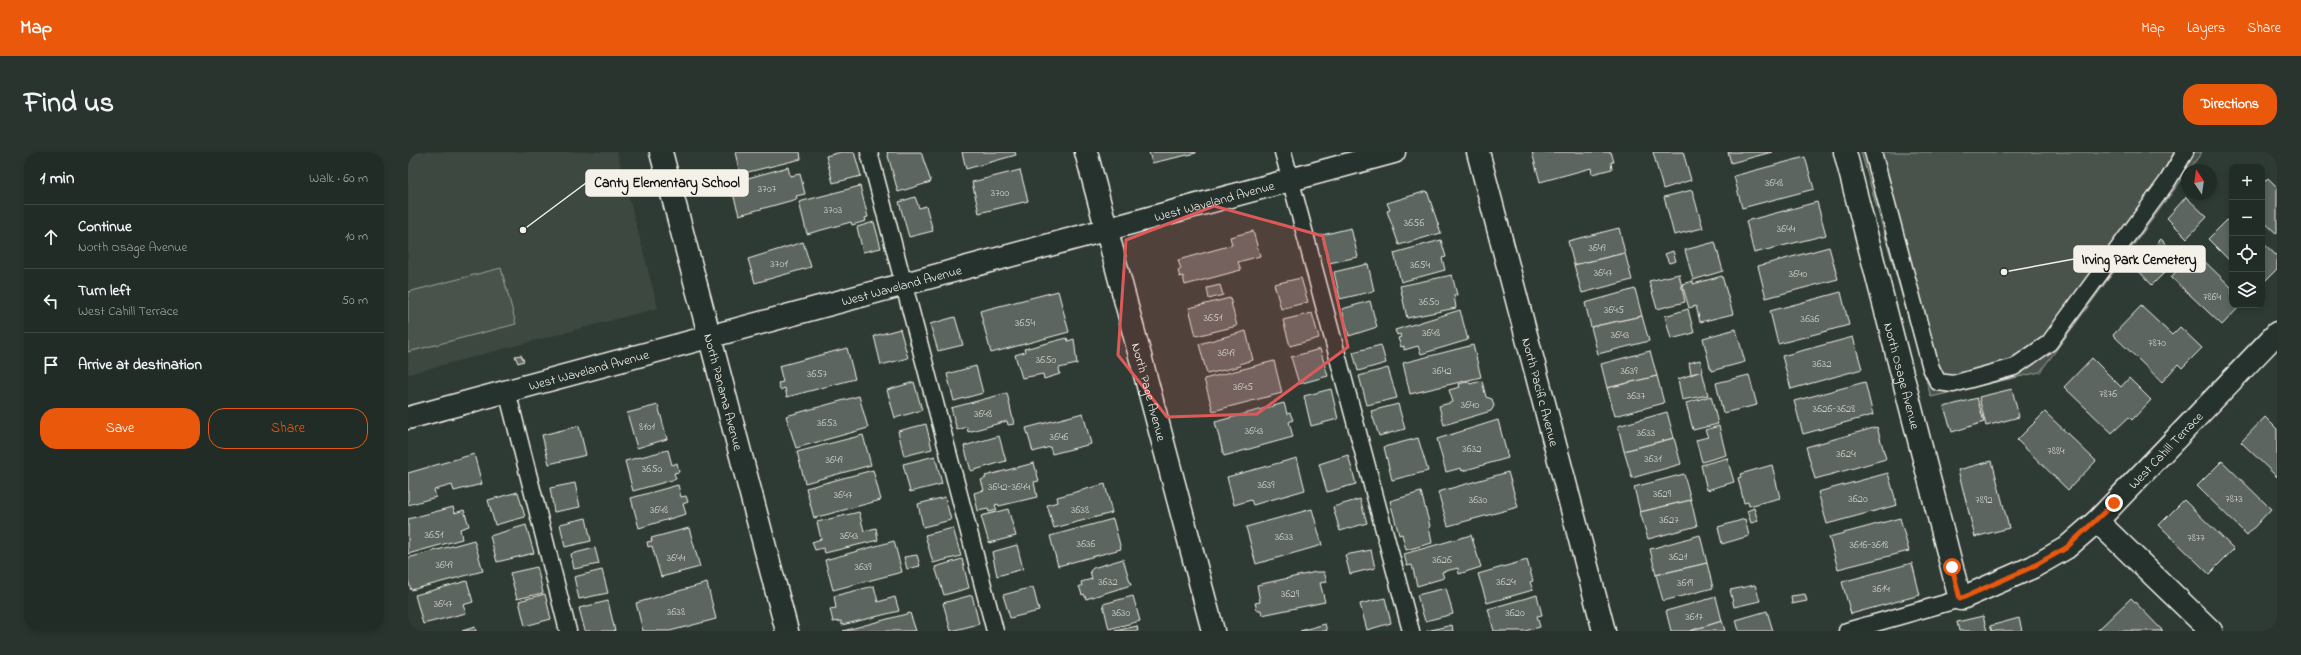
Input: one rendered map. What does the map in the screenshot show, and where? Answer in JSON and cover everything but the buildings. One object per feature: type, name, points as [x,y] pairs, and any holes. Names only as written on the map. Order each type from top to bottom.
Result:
[{"type":"street","name":"North Panama Avenue","points":[[661,152],[787,631]]},
{"type":"street","name":"North Page Avenue","points":[[1086,152],[1213,631]]},
{"type":"street","name":"West Waveland Avenue","points":[[408,418],[1394,152]]},
{"type":"street","name":"North Pacific Avenue","points":[[1478,152],[1604,631]]},
{"type":"street","name":"North Osage Avenue","points":[[1845,152],[1960,599]]},
{"type":"street","name":"West Cahill Terrace","points":[[1960,599],[2032,567],[2059,552],[2097,521],[2277,334]]},
{"type":"street","points":[[2097,521],[2211,631]]},
{"type":"lane","points":[[869,152],[995,631]]},
{"type":"lane","points":[[1283,152],[1411,631]]},
{"type":"lane","points":[[1872,152],[1931,368],[1938,382],[1953,384],[2014,367],[2049,343],[2167,182],[2184,152]]},
{"type":"lane","points":[[507,391],[568,631]]},
{"type":"lane","points":[[1847,631],[1960,599]]},
{"type":"highlighted area","points":[[1214,206],[1323,236],[1348,347],[1257,414],[1167,417],[1118,355],[1126,240]]},
{"type":"shaded area","points":[[408,152],[617,152],[658,308],[408,374]]},
{"type":"shaded area","points":[[1861,152],[2202,152],[2193,164],[2181,164],[2181,181],[2040,372],[1931,397]]},
{"type":"shaded area","points":[[501,268],[516,324],[408,352],[408,292]]},
{"type":"place","name":"Canty Elementary School","points":[[523,230]]},
{"type":"place","name":"Irving Park Cemetery","points":[[2004,272]]},
{"type":"route","points":[[1952,567],[1960,599],[2032,567],[2066,548],[2097,521],[2114,503]]}]
